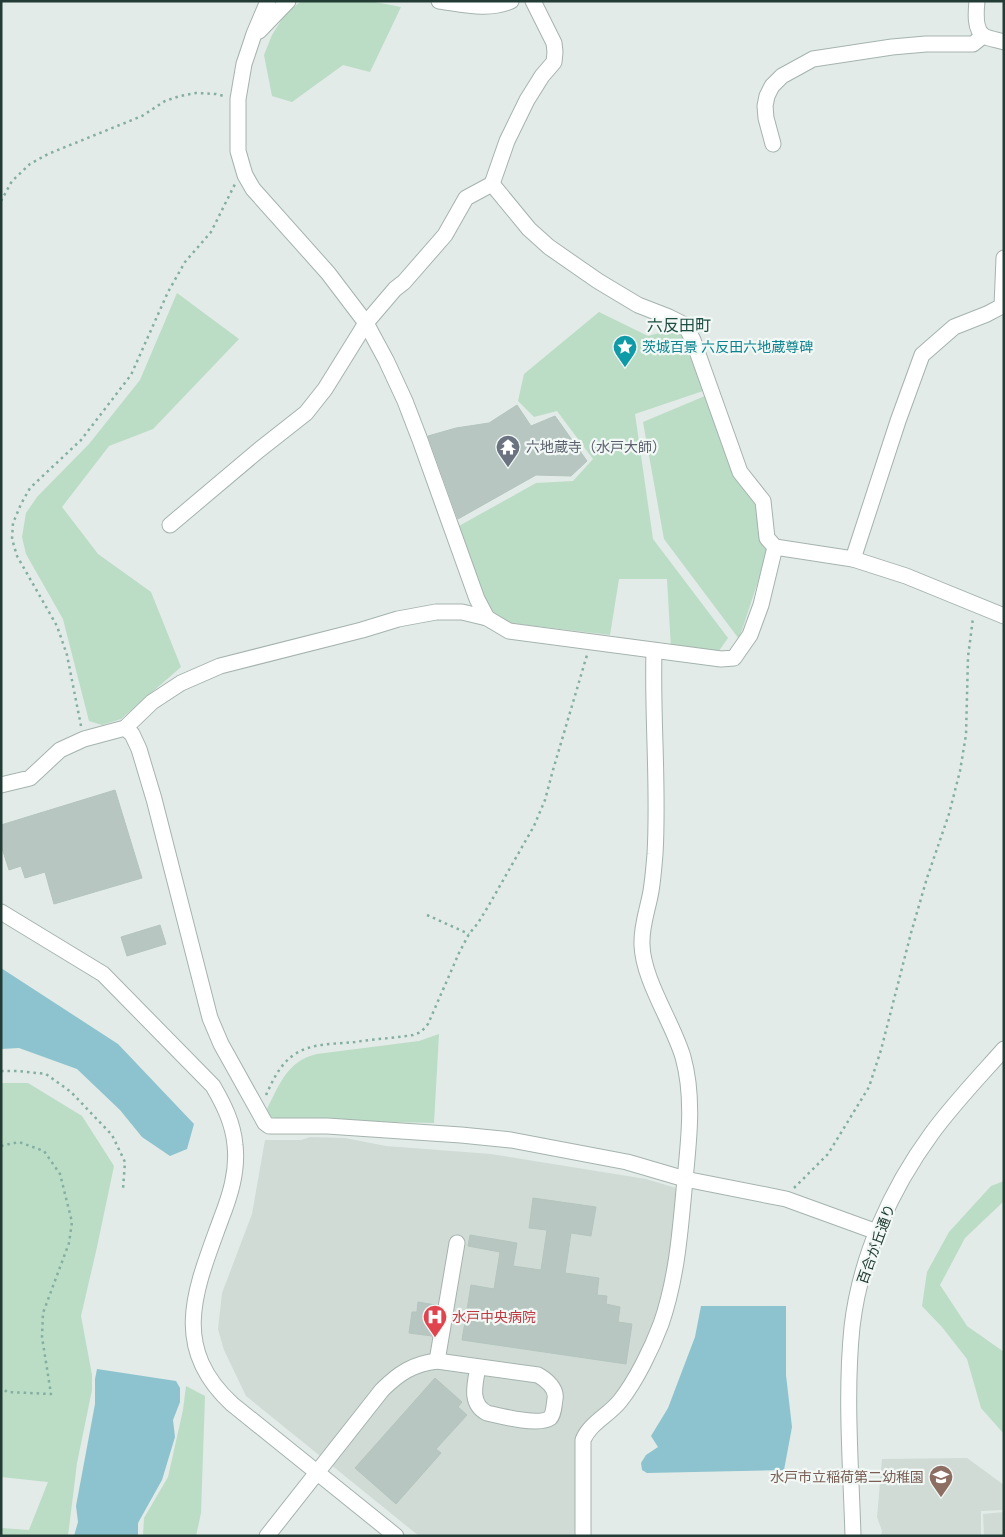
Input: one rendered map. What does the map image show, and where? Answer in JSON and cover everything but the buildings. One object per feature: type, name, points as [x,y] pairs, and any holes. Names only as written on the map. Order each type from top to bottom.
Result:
[{"type":"street","points":[[268,1],[244,64],[238,99],[238,151],[245,175],[253,189],[328,273],[366,324],[386,360],[405,401],[477,599],[487,618]]},
{"type":"street","points":[[254,34],[258,33],[288,1]]},
{"type":"street","points":[[439,1],[492,6],[511,1]]},
{"type":"street","points":[[170,525],[306,413],[325,389],[366,324],[395,288],[404,282],[445,235],[466,198],[492,184],[507,141],[527,100],[542,76],[554,62],[554,43],[532,1]]},
{"type":"street","points":[[977,1],[978,28],[983,36],[1004,42]]},
{"type":"street","points":[[773,144],[766,118],[765,106],[767,96],[772,86],[782,76],[813,59],[892,47],[926,44],[973,44],[983,36]]},
{"type":"street","points":[[492,184],[529,229],[571,264],[638,305],[685,325],[693,340],[740,472],[762,501],[767,538],[775,547],[853,559],[906,576],[1004,616]]},
{"type":"street","points":[[853,559],[898,421],[922,355],[954,327],[1002,306],[1004,258]]},
{"type":"street","points":[[1,785],[30,778],[60,750],[84,739],[124,728],[152,702],[181,683],[220,666],[344,635],[398,618],[436,612],[462,612],[487,618],[509,631],[654,651],[721,659],[734,658],[750,635],[761,605],[775,547]]},
{"type":"street","points":[[583,1536],[583,1440],[590,1428],[620,1402],[642,1366],[660,1326],[671,1291],[678,1252],[685,1179],[690,1111],[686,1072],[683,1057],[648,974],[642,946],[643,928],[651,891],[655,853],[654,651]]},
{"type":"street","points":[[124,728],[132,734],[142,758],[210,1018],[221,1044],[265,1123],[269,1126],[327,1126],[511,1140],[627,1162],[685,1179],[786,1199],[877,1232]]},
{"type":"street","points":[[1,912],[104,974],[213,1086],[226,1107],[232,1126],[236,1146],[235,1168],[230,1194],[200,1279],[195,1299],[192,1316],[197,1350],[210,1379],[220,1393],[396,1536]]},
{"type":"street","name":"百合が丘通り","points":[[853,1536],[850,1351],[852,1326],[865,1265],[886,1210],[912,1162],[950,1110],[1004,1049]]},
{"type":"street","points":[[437,1361],[457,1243]]},
{"type":"street","points":[[268,1536],[382,1390],[400,1374],[415,1366],[437,1361],[478,1367],[538,1376],[544,1378],[556,1395],[551,1417],[545,1420],[529,1421],[495,1415],[482,1410],[475,1400],[474,1392],[478,1367]]},
{"type":"path","points":[[1,201],[12,181],[30,164],[48,154],[142,116],[165,101],[196,93],[216,94],[238,99]]},
{"type":"path","points":[[84,739],[64,648],[57,626],[17,556],[12,539],[13,523],[30,488],[80,440],[131,375],[168,292],[185,262],[211,232],[237,181],[245,175]]},
{"type":"path","points":[[786,1199],[798,1183],[828,1154],[869,1087],[881,1050],[911,933],[949,814],[960,771],[966,735],[968,657],[975,604]]},
{"type":"path","points":[[258,1110],[276,1073],[287,1061],[300,1052],[317,1046],[413,1035],[421,1032],[432,1017],[469,934],[478,924],[534,826],[545,800],[591,642]]},
{"type":"path","points":[[427,915],[469,934]]},
{"type":"path","points":[[1,1071],[46,1074],[71,1092],[112,1135],[125,1162],[123,1189]]},
{"type":"path","points":[[1,1146],[19,1142],[44,1151],[60,1174],[72,1222],[69,1243],[43,1313],[42,1337],[51,1394],[8,1392],[1,1387]]},
{"type":"shaded area","name":"水戸中央病院","points":[[310,1137],[345,1138],[386,1146],[491,1154],[646,1179],[676,1188],[674,1247],[665,1301],[646,1347],[613,1403],[589,1424],[576,1536],[419,1536],[246,1396],[224,1350],[218,1329],[222,1293],[252,1214],[265,1140],[301,1140]]},
{"type":"shaded area","name":"水戸市立稲荷第二幼稚園","points":[[967,1458],[1004,1485],[1004,1510],[981,1511],[981,1536],[881,1536],[882,1531],[877,1517],[882,1459]]},
{"type":"shaded area","points":[[1004,1512],[1004,1536],[984,1536],[983,1514]]},
{"type":"green space","points":[[303,1],[370,1],[401,7],[370,72],[343,65],[292,102],[272,96],[264,55],[272,35],[286,13]]},
{"type":"green space","points":[[177,293],[239,339],[153,429],[109,446],[62,507],[98,554],[151,592],[181,667],[121,719],[102,725],[89,721],[63,619],[26,554],[22,537],[26,513],[37,497],[89,444],[140,380]]},
{"type":"green space","points":[[599,312],[648,336],[679,328],[706,390],[635,414],[653,539],[728,638],[716,655],[671,648],[667,579],[619,579],[610,635],[511,623],[482,609],[459,526],[536,483],[573,481],[593,459],[557,411],[534,417],[518,401],[524,374]]},
{"type":"green space","points":[[705,396],[756,501],[769,548],[739,639],[664,539],[643,422]]},
{"type":"green space","points":[[439,1034],[434,1123],[278,1119],[271,1117],[267,1109],[281,1082],[291,1068],[307,1057],[317,1054],[419,1041]]},
{"type":"green space","points":[[1,1083],[28,1083],[82,1116],[114,1166],[81,1316],[92,1375],[92,1390],[77,1463],[68,1536],[1,1536],[1,1528],[29,1530],[48,1482],[1,1477]]},
{"type":"green space","points":[[1004,1181],[1004,1201],[965,1238],[940,1285],[967,1326],[1004,1352],[1004,1434],[981,1408],[967,1359],[942,1327],[922,1306],[927,1272],[949,1232],[991,1186]]},
{"type":"green space","points":[[186,1386],[205,1396],[201,1513],[196,1536],[143,1536],[144,1518],[168,1477],[183,1410]]},
{"type":"water","points":[[1,968],[118,1044],[194,1124],[187,1149],[170,1156],[142,1137],[120,1110],[77,1069],[19,1048],[1,1049]]},
{"type":"water","points":[[701,1306],[786,1306],[786,1375],[792,1427],[784,1470],[647,1473],[642,1470],[641,1463],[646,1455],[658,1447],[651,1436],[668,1408],[695,1337]]},
{"type":"water","points":[[97,1369],[176,1381],[180,1388],[180,1402],[173,1420],[175,1437],[162,1480],[138,1523],[138,1536],[74,1536],[78,1522],[76,1506],[95,1404]]},
{"type":"place","name":"茨城百景 六反田六地蔵尊碑","points":[[625,368]]},
{"type":"place","name":"六地蔵寺（水戸大師）","points":[[508,468]]},
{"type":"place","name":"水戸中央病院","points":[[435,1338]]},
{"type":"place","name":"水戸市立稲荷第二幼稚園","points":[[941,1498]]},
{"type":"district","name":"六反田町","points":[[679,325]]}]
